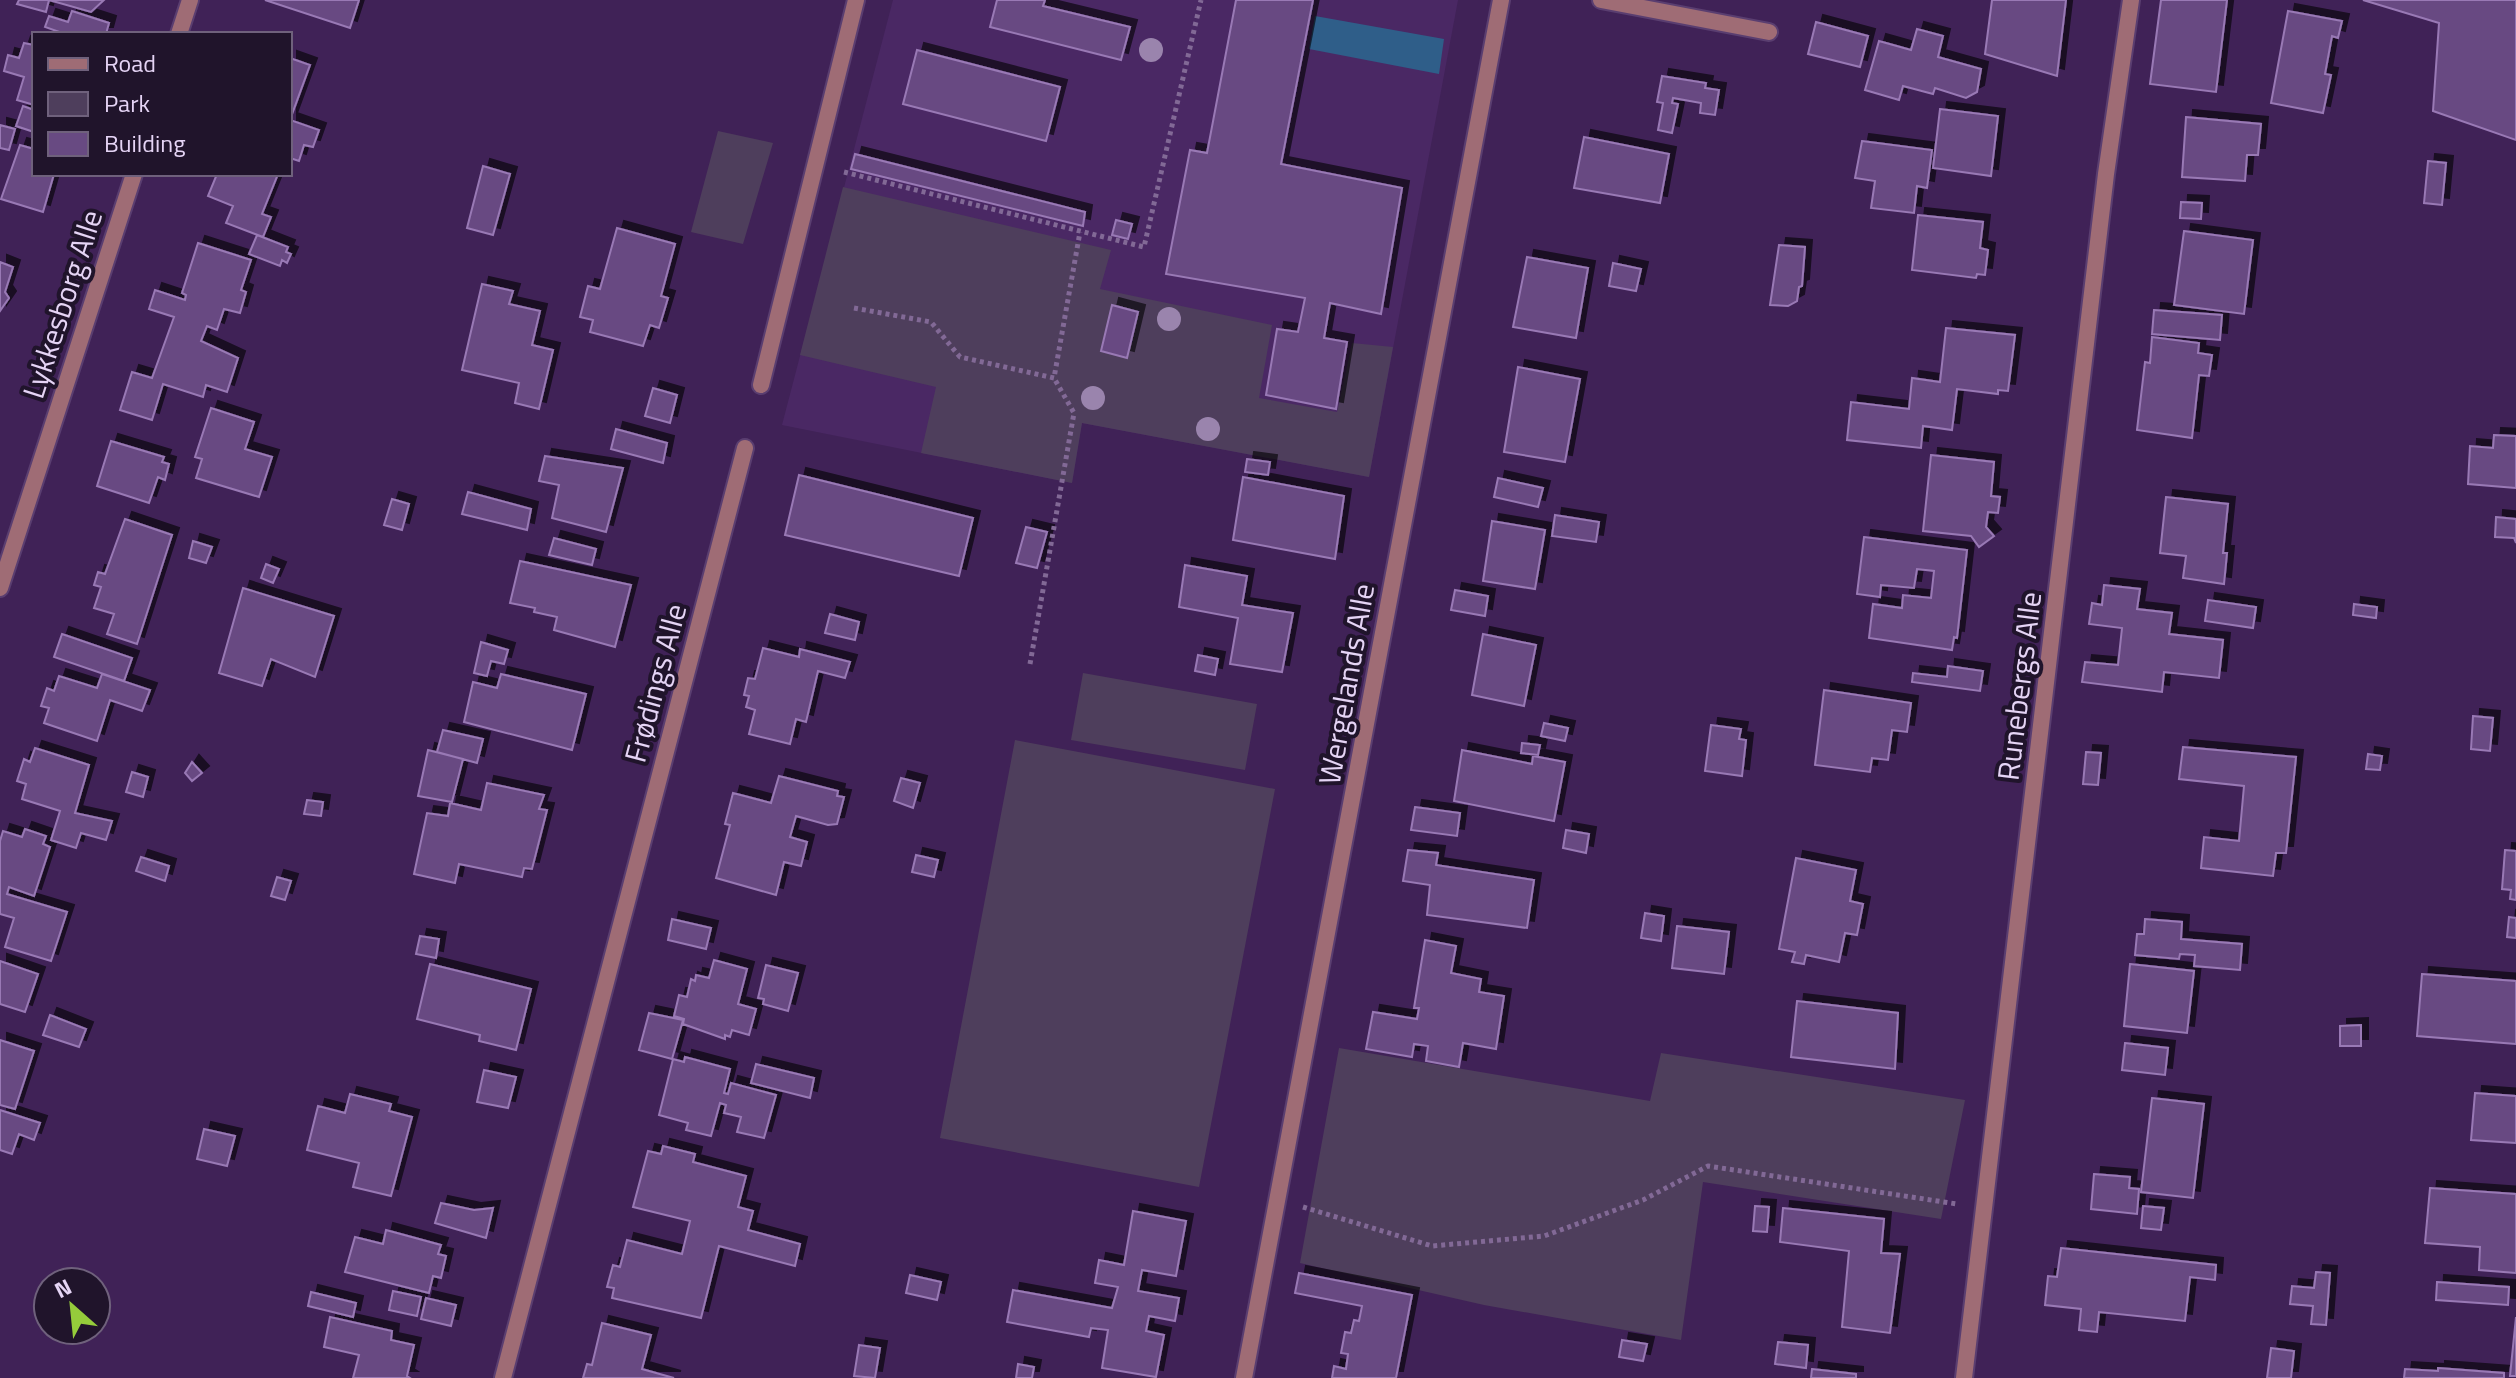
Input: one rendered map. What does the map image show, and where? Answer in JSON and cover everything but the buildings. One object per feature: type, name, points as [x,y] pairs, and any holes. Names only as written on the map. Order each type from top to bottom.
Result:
[{"type":"street","points":[[180,32],[190,0]]},
{"type":"street","points":[[761,385],[856,0]]},
{"type":"street","name":"Wergelands Alle","points":[[1244,1378],[1501,0]]},
{"type":"street","points":[[1601,0],[1769,32]]},
{"type":"street","name":"Runebergs Alle","points":[[1964,1378],[2106,174],[2131,0]]},
{"type":"street","name":"Lykkesborg Alle","points":[[0,588],[133,176]]},
{"type":"street","name":"Frødings Alle","points":[[503,1378],[745,448]]},
{"type":"path","points":[[815,165],[1144,247],[1201,0]]},
{"type":"path","points":[[1030,664],[1074,413],[1054,378],[1080,232]]},
{"type":"path","points":[[854,308],[931,322],[960,357],[1054,378]]},
{"type":"path","points":[[1279,1199],[1432,1246],[1544,1236],[1643,1200],[1708,1166],[1986,1209]]},
{"type":"shaded area","points":[[893,0],[1458,0],[1369,477],[1082,423],[1072,483],[782,425]]},
{"type":"green space","points":[[718,131],[773,143],[743,244],[691,232]]},
{"type":"green space","points":[[843,187],[1111,250],[1100,289],[1272,325],[1259,398],[1337,412],[1352,343],[1393,347],[1369,477],[1082,423],[1072,483],[921,453],[936,387],[800,355]]},
{"type":"green space","points":[[1083,673],[1257,704],[1245,770],[1071,740]]},
{"type":"green space","points":[[1015,740],[1275,789],[1199,1187],[940,1138]]},
{"type":"green space","points":[[1339,1048],[1650,1101],[1661,1053],[1965,1100],[1941,1219],[1703,1182],[1681,1340],[1484,1305],[1300,1263]]},
{"type":"water","points":[[1315,16],[1444,39],[1439,74],[1309,49]]}]
